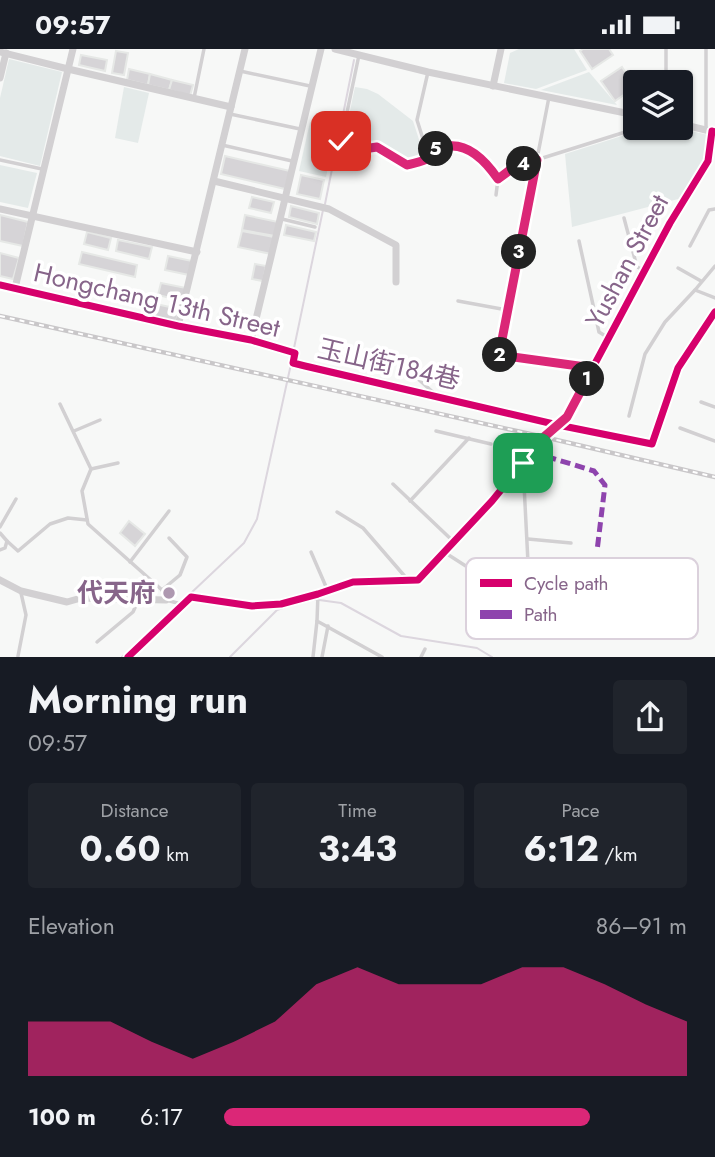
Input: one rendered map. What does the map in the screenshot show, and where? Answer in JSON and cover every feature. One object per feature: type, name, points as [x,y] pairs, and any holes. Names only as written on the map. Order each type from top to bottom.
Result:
[{"type":"street","points":[[15,288],[73,49]]},
{"type":"street","points":[[178,326],[246,49]]},
{"type":"street","points":[[251,340],[321,49]]},
{"type":"street","points":[[335,49],[428,72],[623,112]]},
{"type":"street","points":[[494,86],[501,49]]},
{"type":"street","points":[[0,78],[3,52],[231,110]]},
{"type":"street","points":[[693,127],[711,131]]},
{"type":"street","name":"Yushan Street","points":[[408,580],[418,580],[492,501],[544,437],[567,417],[670,223],[708,161],[711,131]]},
{"type":"street","points":[[214,181],[324,207],[396,245],[397,282]]},
{"type":"street","points":[[0,209],[197,252]]},
{"type":"street","name":"Hongchang 13th Street","points":[[0,285],[251,340],[292,353],[293,363]]},
{"type":"street","name":"玉山街184巷","points":[[293,363],[558,425],[652,443],[678,367],[715,312]]},
{"type":"street","points":[[0,580],[21,591],[67,602],[81,598],[166,600]]},
{"type":"street","points":[[128,656],[191,597],[252,606],[271,605],[318,595],[353,582],[408,580]]},
{"type":"lane","points":[[194,99],[204,49]]},
{"type":"lane","points":[[666,49],[666,70]]},
{"type":"lane","points":[[706,49],[706,104],[711,131]]},
{"type":"lane","points":[[356,53],[341,141],[370,148],[377,147],[407,165],[429,158],[437,148],[454,145],[471,151],[487,163],[498,179],[496,195]]},
{"type":"lane","points":[[240,71],[312,87]]},
{"type":"lane","points":[[428,72],[417,120],[429,158]]},
{"type":"lane","points":[[549,97],[499,355],[593,368]]},
{"type":"lane","points":[[706,104],[715,104]]},
{"type":"lane","points":[[231,110],[301,129]]},
{"type":"lane","points":[[498,179],[514,167],[623,133]]},
{"type":"lane","points":[[222,145],[293,162]]},
{"type":"lane","points":[[0,160],[43,170]]},
{"type":"lane","points":[[690,246],[709,210],[715,209]]},
{"type":"lane","points":[[280,218],[315,227]]},
{"type":"lane","points":[[624,218],[637,267],[645,271]]},
{"type":"lane","points":[[579,241],[599,332],[610,338]]},
{"type":"lane","points":[[629,417],[645,354],[665,322],[715,266]]},
{"type":"lane","points":[[678,268],[701,281]]},
{"type":"lane","points":[[695,290],[715,298]]},
{"type":"lane","points":[[458,301],[508,310]]},
{"type":"lane","points":[[388,352],[438,397]]},
{"type":"lane","points":[[701,401],[715,407]]},
{"type":"lane","points":[[60,404],[91,469],[82,491],[88,524],[162,590],[166,600],[183,604]]},
{"type":"lane","points":[[74,431],[100,420]]},
{"type":"lane","points":[[680,428],[715,441]]},
{"type":"lane","points":[[436,431],[491,444]]},
{"type":"lane","points":[[410,501],[469,438]]},
{"type":"lane","points":[[91,469],[118,463]]},
{"type":"lane","points":[[523,463],[528,558]]},
{"type":"lane","points":[[393,484],[454,542]]},
{"type":"lane","points":[[0,527],[16,499]]},
{"type":"lane","points":[[130,562],[169,511]]},
{"type":"lane","points":[[337,512],[363,528],[408,580]]},
{"type":"lane","points":[[0,533],[18,551],[50,524],[68,518],[87,520]]},
{"type":"lane","points":[[162,590],[180,575],[187,557],[169,538]]},
{"type":"lane","points":[[528,539],[571,543]]},
{"type":"lane","points":[[0,550],[5,548],[7,541]]},
{"type":"lane","points":[[311,552],[327,591]]},
{"type":"lane","points":[[444,552],[466,566]]},
{"type":"lane","points":[[18,656],[26,615],[21,591]]},
{"type":"lane","points":[[313,656],[318,595]]},
{"type":"lane","points":[[97,642],[133,611],[139,600]]},
{"type":"lane","points":[[317,621],[382,656]]},
{"type":"lane","points":[[322,656],[328,627]]},
{"type":"lane","points":[[421,656],[425,649]]},
{"type":"shaded area","points":[[519,49],[574,49],[587,70],[536,89],[504,83],[510,53]]},
{"type":"shaded area","points":[[9,59],[62,72],[40,166],[0,156],[0,98]]},
{"type":"shaded area","points":[[589,72],[617,105],[541,90]]},
{"type":"shaded area","points":[[124,87],[149,93],[138,143],[115,138]]},
{"type":"shaded area","points":[[355,87],[378,94],[413,121],[424,155],[406,161],[382,146],[344,139]]},
{"type":"shaded area","points":[[310,122],[336,128],[326,177],[299,171]]},
{"type":"shaded area","points":[[693,131],[708,135],[703,162],[682,198],[572,227],[565,154],[623,136],[623,140],[693,140]]},
{"type":"shaded area","points":[[0,165],[37,173],[28,208],[0,202]]},
{"type":"building","points":[[609,49],[613,55],[592,69],[580,51]]},
{"type":"building","points":[[116,51],[128,53],[124,75],[112,73]]},
{"type":"building","points":[[81,55],[107,60],[105,71],[79,65]]},
{"type":"building","points":[[622,67],[623,95],[615,101],[601,81]]},
{"type":"building","points":[[129,69],[150,74],[148,85],[127,80]]},
{"type":"building","points":[[150,74],[172,80],[169,90],[148,85]]},
{"type":"building","points":[[172,80],[193,85],[190,96],[169,90]]},
{"type":"building","points":[[225,156],[290,171],[285,189],[221,174]]},
{"type":"building","points":[[301,175],[324,180],[320,199],[297,194]]},
{"type":"building","points":[[252,197],[274,202],[271,213],[249,208]]},
{"type":"building","points":[[291,206],[319,213],[317,224],[289,217]]},
{"type":"building","points":[[0,215],[28,222],[23,246],[0,241]]},
{"type":"building","points":[[245,215],[278,222],[275,236],[242,230]]},
{"type":"building","points":[[286,225],[316,232],[314,241],[284,235]]},
{"type":"building","points":[[242,231],[274,237],[271,254],[238,247]]},
{"type":"building","points":[[87,232],[111,238],[108,250],[84,244]]},
{"type":"building","points":[[118,240],[152,247],[149,259],[116,251]]},
{"type":"building","points":[[82,252],[137,265],[135,277],[79,264]]},
{"type":"building","points":[[0,253],[19,258],[13,279],[0,276]]},
{"type":"building","points":[[168,256],[192,261],[189,275],[165,270]]},
{"type":"building","points":[[255,264],[266,266],[263,281],[252,279]]},
{"type":"building","points":[[161,283],[186,288],[183,301],[158,295]]},
{"type":"building","points":[[156,304],[179,309],[176,322],[153,318]]},
{"type":"building","points":[[129,521],[145,534],[135,546],[120,533]]},
{"type":"waterway","points":[[325,204],[354,60]]},
{"type":"waterway","points":[[294,348],[323,210]]},
{"type":"waterway","points":[[190,594],[244,543],[257,519],[291,364]]},
{"type":"waterway","points":[[312,599],[341,603],[401,636],[477,648],[492,657]]},
{"type":"waterway","points":[[230,657],[277,610],[300,602]]},
{"type":"waterway","points":[[122,657],[168,614]]},
{"type":"railway","points":[[0,316],[715,477]]},
{"type":"marked path","points":[[532,452],[594,471],[605,485],[597,551]]},
{"type":"cycle path","points":[[128,657],[191,597],[252,606],[281,604],[353,582],[418,580],[492,501],[544,437],[567,416],[670,223],[708,161],[712,131],[715,132]]},
{"type":"cycle path","points":[[0,285],[251,340],[295,353],[293,363],[305,366],[652,444],[678,368],[715,312]]},
{"type":"place","name":"代天府","points":[[169,593]]},
{"type":"route","points":[[341,141],[370,148],[377,147],[407,165],[429,158],[437,148],[454,145],[471,151],[487,163],[498,179],[514,167],[537,160],[499,355],[593,368],[567,417],[544,437],[523,463]]}]
